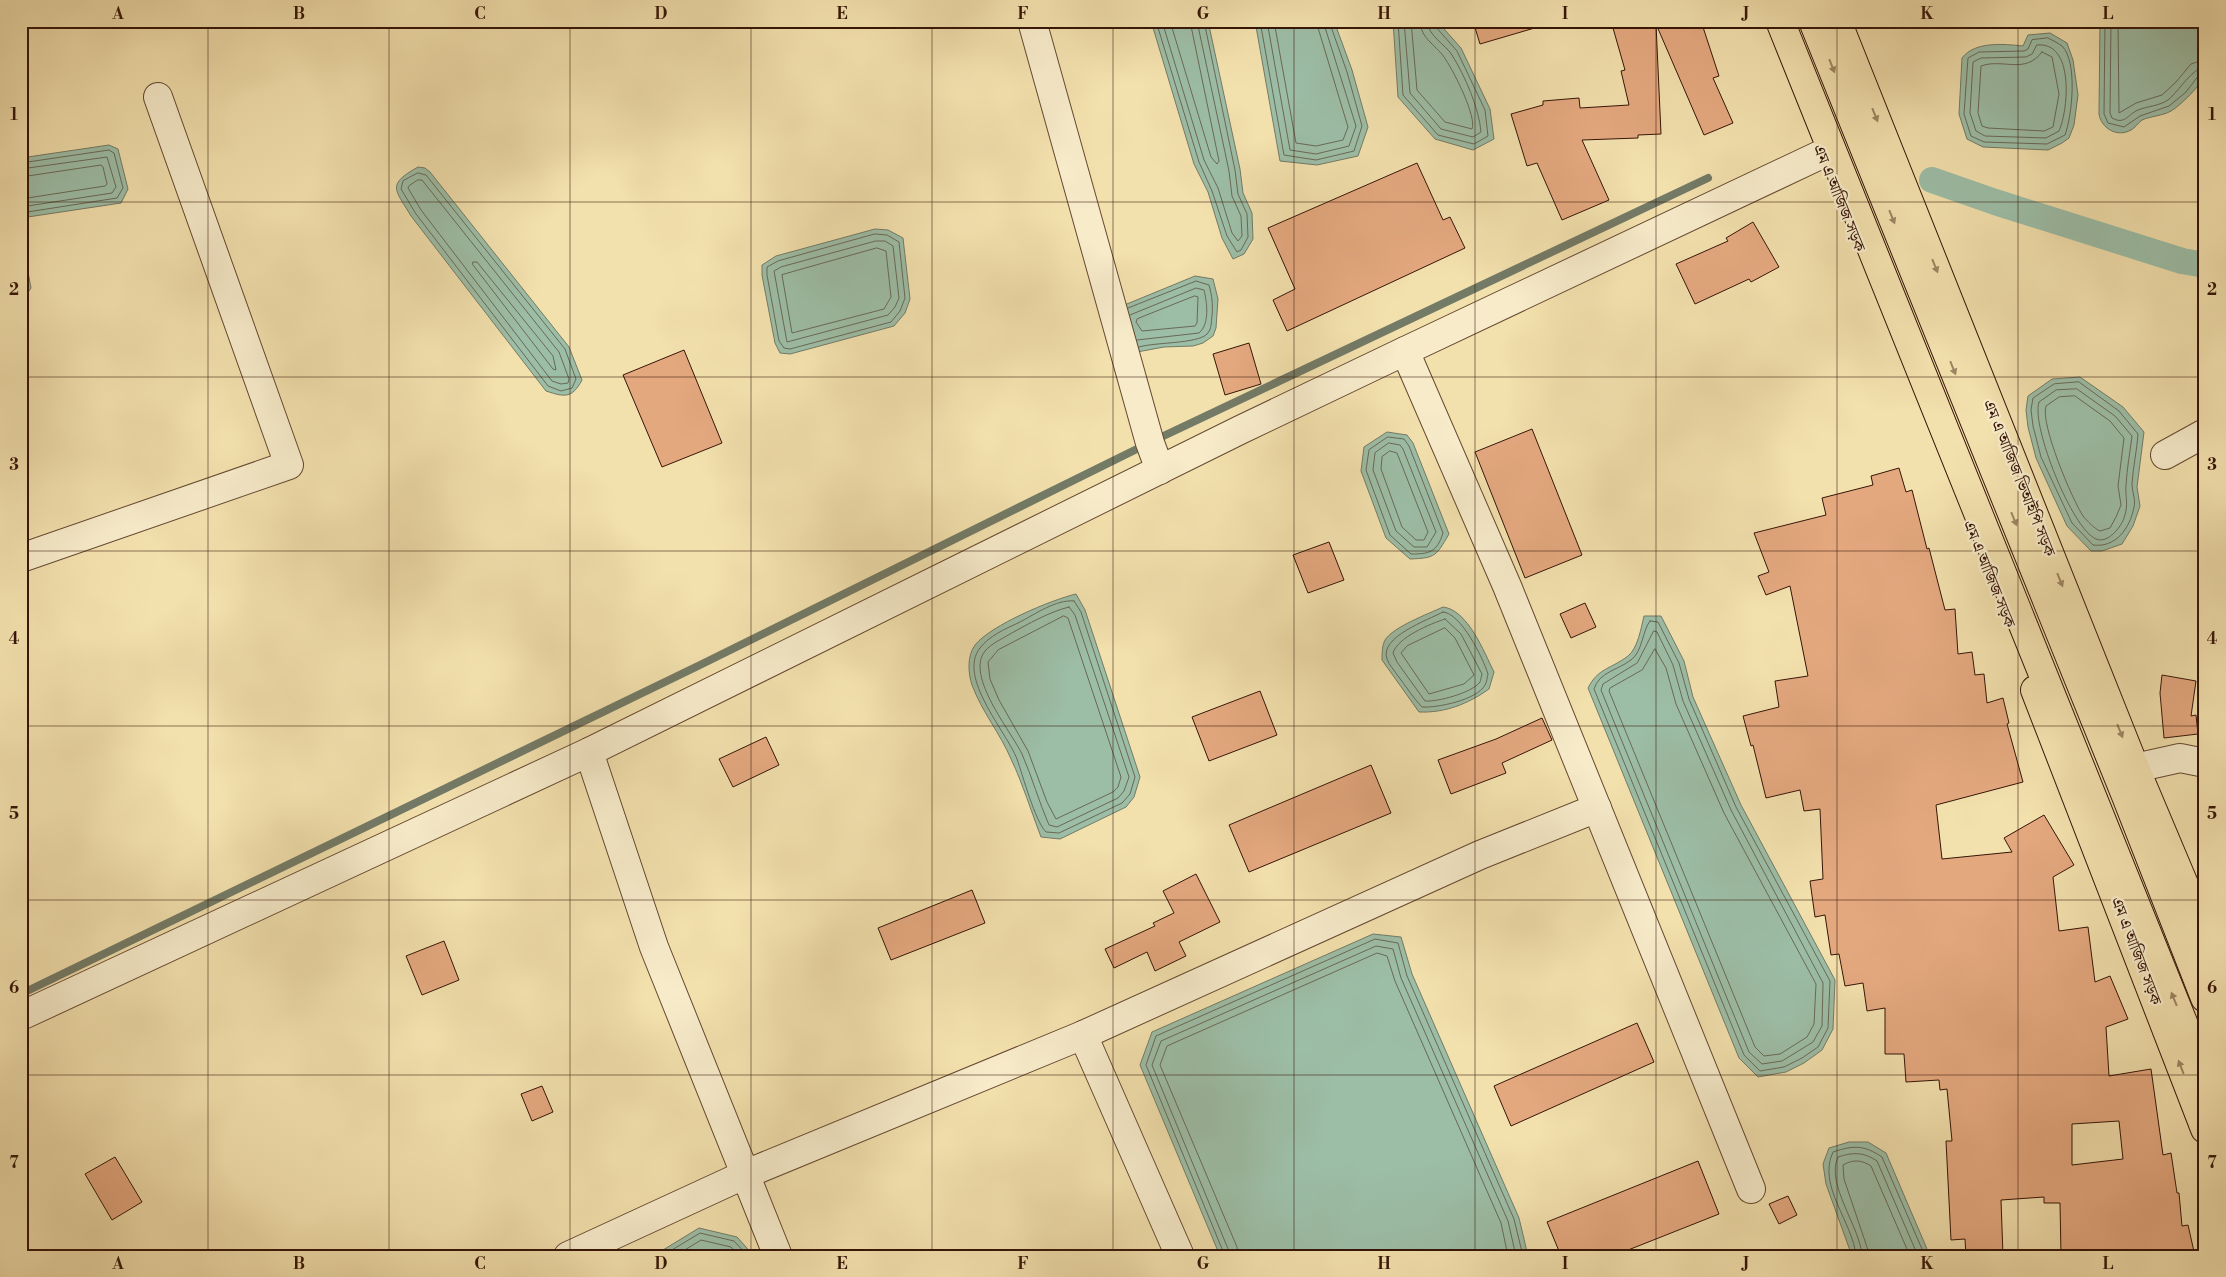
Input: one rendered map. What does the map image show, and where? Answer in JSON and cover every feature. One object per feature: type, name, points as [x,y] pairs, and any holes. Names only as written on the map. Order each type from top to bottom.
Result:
[{"type":"main road","name":"এম এ আজিজ সড়ক","points":[[1768,21],[2064,765],[2205,1129]]},
{"type":"main road","points":[[1780,21],[2205,1077]]},
{"type":"main road","points":[[1813,21],[2122,787],[2205,998]]},
{"type":"main road","name":"এম এ আজিজ ভিআইপি সড়ক","points":[[1837,21],[2135,768],[2205,934]]},
{"type":"street","points":[[1032,21],[1150,442],[1160,470]]},
{"type":"street","points":[[21,558],[288,465],[158,96]]},
{"type":"street","points":[[21,1016],[588,752],[1405,351],[1822,154]]},
{"type":"street","points":[[1405,351],[1507,586],[1751,1189]]},
{"type":"street","points":[[2165,455],[2205,433]]},
{"type":"street","points":[[588,752],[654,947],[778,1256]]},
{"type":"street","points":[[2135,768],[2180,758],[2205,762]]},
{"type":"street","points":[[568,1256],[746,1174],[1083,1036],[1480,855],[1597,808]]},
{"type":"street","points":[[1083,1036],[1180,1256]]},
{"type":"water","points":[[1151,21],[1208,21],[1240,169],[1243,193],[1252,213],[1253,239],[1244,254],[1233,259],[1222,238],[1208,192],[1194,164]]},
{"type":"water","points":[[1255,21],[1334,21],[1352,70],[1368,127],[1358,156],[1317,165],[1280,161]]},
{"type":"water","points":[[1393,21],[1437,21],[1461,48],[1490,109],[1494,139],[1473,150],[1435,139],[1398,97]]},
{"type":"water","points":[[2100,21],[2205,21],[2206,63],[2203,79],[2180,105],[2171,111],[2142,120],[2126,132],[2120,133],[2110,130],[2103,124],[2099,114]]},
{"type":"water","points":[[2050,33],[2067,43],[2073,60],[2078,95],[2074,125],[2069,138],[2048,150],[1983,147],[1967,139],[1959,114],[1962,58],[1974,49],[1982,46],[1999,44],[2023,46],[2028,35]]},
{"type":"water","points":[[109,145],[118,149],[128,189],[121,203],[21,218],[21,158]]},
{"type":"water","points":[[418,167],[425,168],[430,172],[569,347],[582,380],[575,391],[563,395],[546,391],[411,216],[396,188],[401,178]]},
{"type":"water","points":[[875,229],[888,230],[903,238],[910,299],[905,313],[894,326],[790,354],[780,353],[775,343],[762,275],[762,265],[776,256]]},
{"type":"water","points":[[21,235],[31,288],[25,297],[21,298]]},
{"type":"water","points":[[1195,276],[1213,279],[1218,299],[1216,328],[1213,336],[1203,343],[1193,346],[1164,347],[1137,352],[1122,306]]},
{"type":"water","points":[[2080,377],[2123,407],[2144,432],[2137,487],[2140,506],[2133,526],[2122,544],[2102,551],[2091,551],[2067,526],[2036,458],[2028,427],[2026,410],[2028,396],[2052,379]]},
{"type":"water","points":[[1387,432],[1407,435],[1413,443],[1449,534],[1438,551],[1425,558],[1410,559],[1386,538],[1361,471],[1364,447]]},
{"type":"water","points":[[1076,594],[1085,610],[1140,777],[1134,797],[1126,807],[1060,839],[1041,837],[1007,749],[976,695],[972,685],[969,665],[972,649],[994,629],[1022,614]]},
{"type":"water","points":[[1443,607],[1452,610],[1467,624],[1480,643],[1494,672],[1489,689],[1473,699],[1447,709],[1419,712],[1382,660],[1383,645],[1389,635],[1395,630]]},
{"type":"water","points":[[1644,616],[1661,616],[1684,661],[1693,697],[1741,805],[1835,980],[1833,1029],[1822,1050],[1804,1063],[1786,1072],[1758,1077],[1739,1058],[1588,688],[1596,676],[1628,656],[1639,638]]},
{"type":"water","points":[[1373,934],[1401,937],[1412,974],[1519,1218],[1528,1256],[1220,1256],[1140,1065],[1152,1032]]},
{"type":"water","points":[[1849,1142],[1868,1142],[1886,1153],[1930,1256],[1852,1256],[1826,1184],[1823,1164],[1829,1148]]},
{"type":"water","points":[[699,1228],[737,1237],[754,1256],[649,1256],[663,1250]]},
{"type":"building","points":[[1473,21],[1537,21],[1538,27],[1480,44]]},
{"type":"building","points":[[1611,21],[1701,21],[1719,76],[1713,78],[1733,123],[1704,135],[1656,24],[1661,134],[1638,135],[1638,138],[1582,140],[1609,200],[1562,220],[1537,163],[1527,166],[1511,114],[1543,105],[1543,101],[1579,98],[1580,108],[1629,105],[1621,71],[1625,70]]},
{"type":"building","points":[[1417,163],[1443,220],[1450,217],[1465,248],[1287,331],[1273,300],[1295,289],[1268,228]]},
{"type":"building","points":[[1753,222],[1779,267],[1751,282],[1749,279],[1695,304],[1676,264],[1728,241],[1726,238]]},
{"type":"building","points":[[1249,343],[1261,384],[1225,395],[1213,354]]},
{"type":"building","points":[[684,350],[722,443],[662,467],[623,375]]},
{"type":"building","points":[[1532,429],[1582,555],[1525,578],[1475,452]]},
{"type":"building","points":[[1899,468],[1906,492],[1912,490],[1945,610],[1955,609],[1958,654],[1972,652],[1975,675],[1984,674],[1987,703],[2003,698],[2009,723],[2007,724],[2023,782],[1936,805],[1942,859],[2012,852],[2004,838],[2044,815],[2074,865],[2053,877],[2059,931],[2088,927],[2095,982],[2110,976],[2128,1019],[2106,1027],[2109,1076],[2151,1069],[2163,1155],[2171,1153],[2177,1193],[2179,1193],[2182,1226],[2188,1225],[2195,1256],[2061,1256],[2060,1203],[2044,1203],[2044,1197],[2001,1200],[2003,1256],[1966,1256],[1965,1239],[1951,1240],[1946,1141],[1952,1141],[1947,1089],[1940,1090],[1939,1080],[1906,1082],[1904,1054],[1885,1054],[1885,1008],[1867,1011],[1863,983],[1845,986],[1839,954],[1831,955],[1825,915],[1815,917],[1810,881],[1823,879],[1820,809],[1804,811],[1800,790],[1766,798],[1753,745],[1751,746],[1743,716],[1779,707],[1775,681],[1808,676],[1790,586],[1766,595],[1758,576],[1769,572],[1754,533],[1826,515],[1822,498],[1873,485],[1871,476]],"holes":[[[2119,1121],[2123,1159],[2072,1165],[2072,1124]]]},
{"type":"building","points":[[1329,542],[1344,580],[1308,593],[1293,555]]},
{"type":"building","points":[[1585,603],[1596,627],[1571,638],[1560,614]]},
{"type":"building","points":[[2162,675],[2196,681],[2191,716],[2196,715],[2198,734],[2164,738],[2160,693]]},
{"type":"building","points":[[1260,691],[1277,735],[1209,761],[1192,717]]},
{"type":"building","points":[[1542,718],[1552,740],[1502,763],[1506,773],[1451,794],[1438,760],[1496,739]]},
{"type":"building","points":[[766,737],[779,765],[733,787],[719,759]]},
{"type":"building","points":[[1371,765],[1391,813],[1249,872],[1229,825]]},
{"type":"building","points":[[1196,874],[1220,922],[1179,942],[1186,956],[1155,971],[1147,952],[1114,968],[1105,949],[1155,926],[1153,923],[1174,913],[1163,891]]},
{"type":"building","points":[[972,890],[985,923],[891,960],[878,928]]},
{"type":"building","points":[[444,941],[459,980],[422,995],[406,956]]},
{"type":"building","points":[[1637,1023],[1654,1062],[1511,1126],[1494,1086]]},
{"type":"building","points":[[542,1086],[553,1112],[532,1121],[521,1094]]},
{"type":"building","points":[[115,1157],[142,1202],[112,1220],[85,1174]]},
{"type":"building","points":[[1698,1161],[1719,1214],[1613,1256],[1561,1256],[1547,1222]]},
{"type":"building","points":[[1788,1196],[1797,1215],[1779,1224],[1769,1204]]},
{"type":"waterway","points":[[1155,440],[1708,178]]},
{"type":"waterway","points":[[1932,180],[1995,202],[2182,261],[2205,265]]},
{"type":"waterway","points":[[21,994],[700,665],[1145,445]]}]
